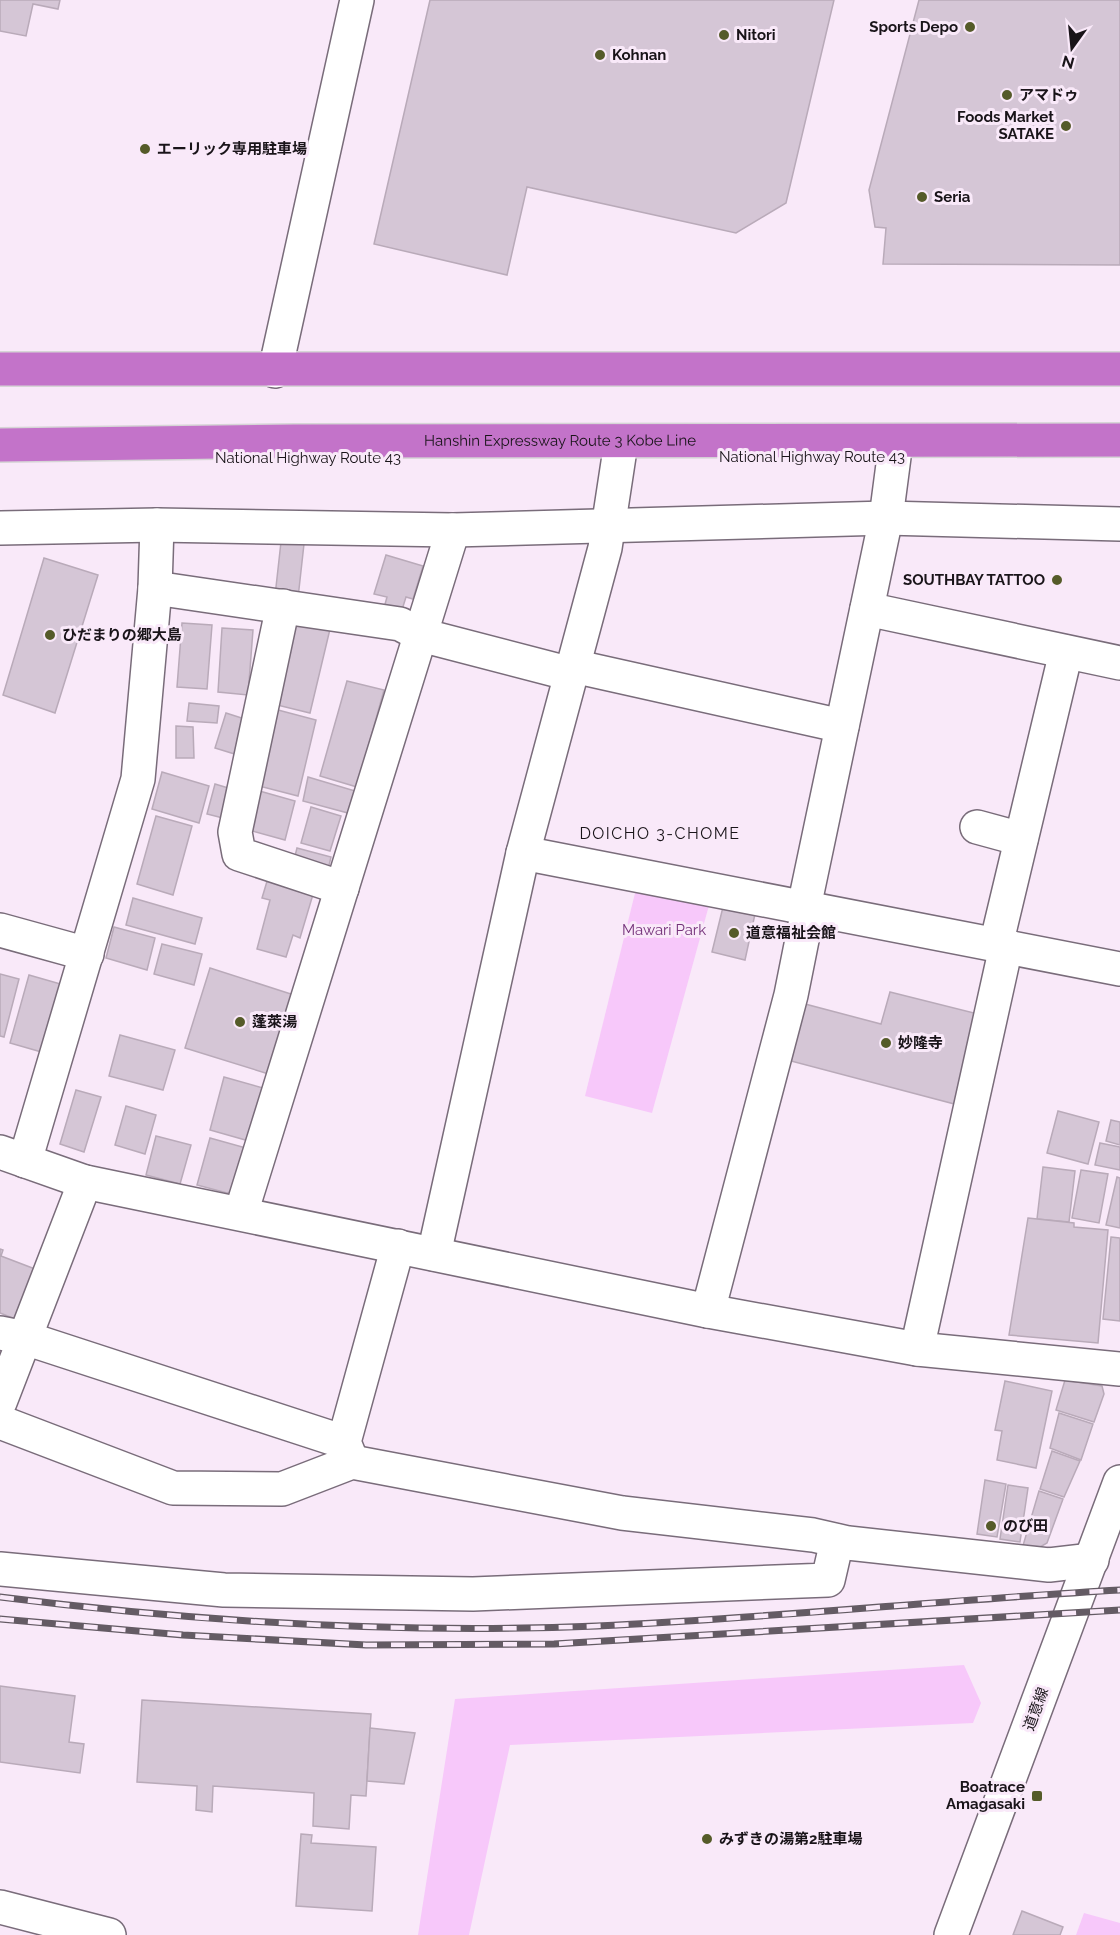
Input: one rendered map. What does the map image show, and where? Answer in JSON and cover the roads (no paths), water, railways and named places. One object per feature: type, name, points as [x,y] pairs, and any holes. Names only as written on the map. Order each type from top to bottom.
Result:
[{"type":"highway","points":[[0,369],[1120,369]]},
{"type":"highway","points":[[0,387],[1120,386]]},
{"type":"highway","name":"Hanshin Expressway Route 3 Kobe Line","points":[[0,445],[295,441],[1120,440]]},
{"type":"highway","name":"National Highway Route 43","points":[[0,460],[1120,456]]},
{"type":"street","points":[[275,370],[357,0]]},
{"type":"street","points":[[434,1254],[523,853],[605,548],[619,456]]},
{"type":"street","points":[[708,1311],[791,995],[807,907],[807,893],[886,518],[894,457]]},
{"type":"street","points":[[0,528],[157,525],[453,530],[886,518],[1120,524]]},
{"type":"street","points":[[157,525],[155,588],[138,779],[87,954],[13,1156],[86,1182],[708,1311],[917,1349],[1120,1369]]},
{"type":"street","points":[[241,1213],[453,530]]},
{"type":"street","points":[[155,588],[400,624],[421,635],[572,670],[842,726]]},
{"type":"street","points":[[283,606],[235,832],[239,854],[342,888]]},
{"type":"street","points":[[867,609],[1120,663]]},
{"type":"street","points":[[917,1349],[1021,839],[1066,652]]},
{"type":"street","points":[[976,827],[1021,839]]},
{"type":"street","points":[[523,853],[1120,969]]},
{"type":"street","points":[[0,930],[87,954]]},
{"type":"street","points":[[0,1401],[13,1335],[86,1182]]},
{"type":"street","points":[[0,1422],[173,1488],[282,1489],[348,1452],[398,1246]]},
{"type":"street","points":[[13,1335],[348,1452],[622,1513],[1048,1565],[1092,1560]]},
{"type":"street","name":"道意線","points":[[951,1935],[1120,1482]]},
{"type":"street","points":[[0,1569],[224,1590],[473,1594],[828,1580],[837,1541]]},
{"type":"street","points":[[0,1907],[109,1935]]},
{"type":"railway","points":[[0,1597],[149,1613],[298,1624],[522,1628],[662,1623],[1120,1590]]},
{"type":"railway","points":[[0,1619],[183,1635],[366,1645],[554,1644],[1120,1610]]},
{"type":"place","name":"Sports Depo","points":[[970,27]]},
{"type":"place","name":"Nitori","points":[[724,35]]},
{"type":"place","name":"Kohnan","points":[[600,55]]},
{"type":"place","name":"アマドゥ","points":[[1007,95]]},
{"type":"place","name":"Foods Market SATAKE","points":[[1066,126]]},
{"type":"place","name":"エーリック専用駐車場","points":[[145,149]]},
{"type":"place","name":"Seria","points":[[922,197]]},
{"type":"place","name":"SOUTHBAY TATTOO","points":[[1057,580]]},
{"type":"place","name":"ひだまりの郷大島","points":[[50,635]]},
{"type":"place","name":"道意福祉会館","points":[[734,933]]},
{"type":"place","name":"蓬萊湯","points":[[240,1022]]},
{"type":"place","name":"妙隆寺","points":[[886,1043]]},
{"type":"place","name":"のび田","points":[[991,1526]]},
{"type":"place","name":"Boatrace Amagasaki","points":[[1037,1796]]},
{"type":"place","name":"みずきの湯第2駐車場","points":[[707,1839]]},
{"type":"district","name":"DOICHO 3-CHOME","points":[[660,833]]},
{"type":"park label","name":"Mawari Park","points":[[664,930]]}]
